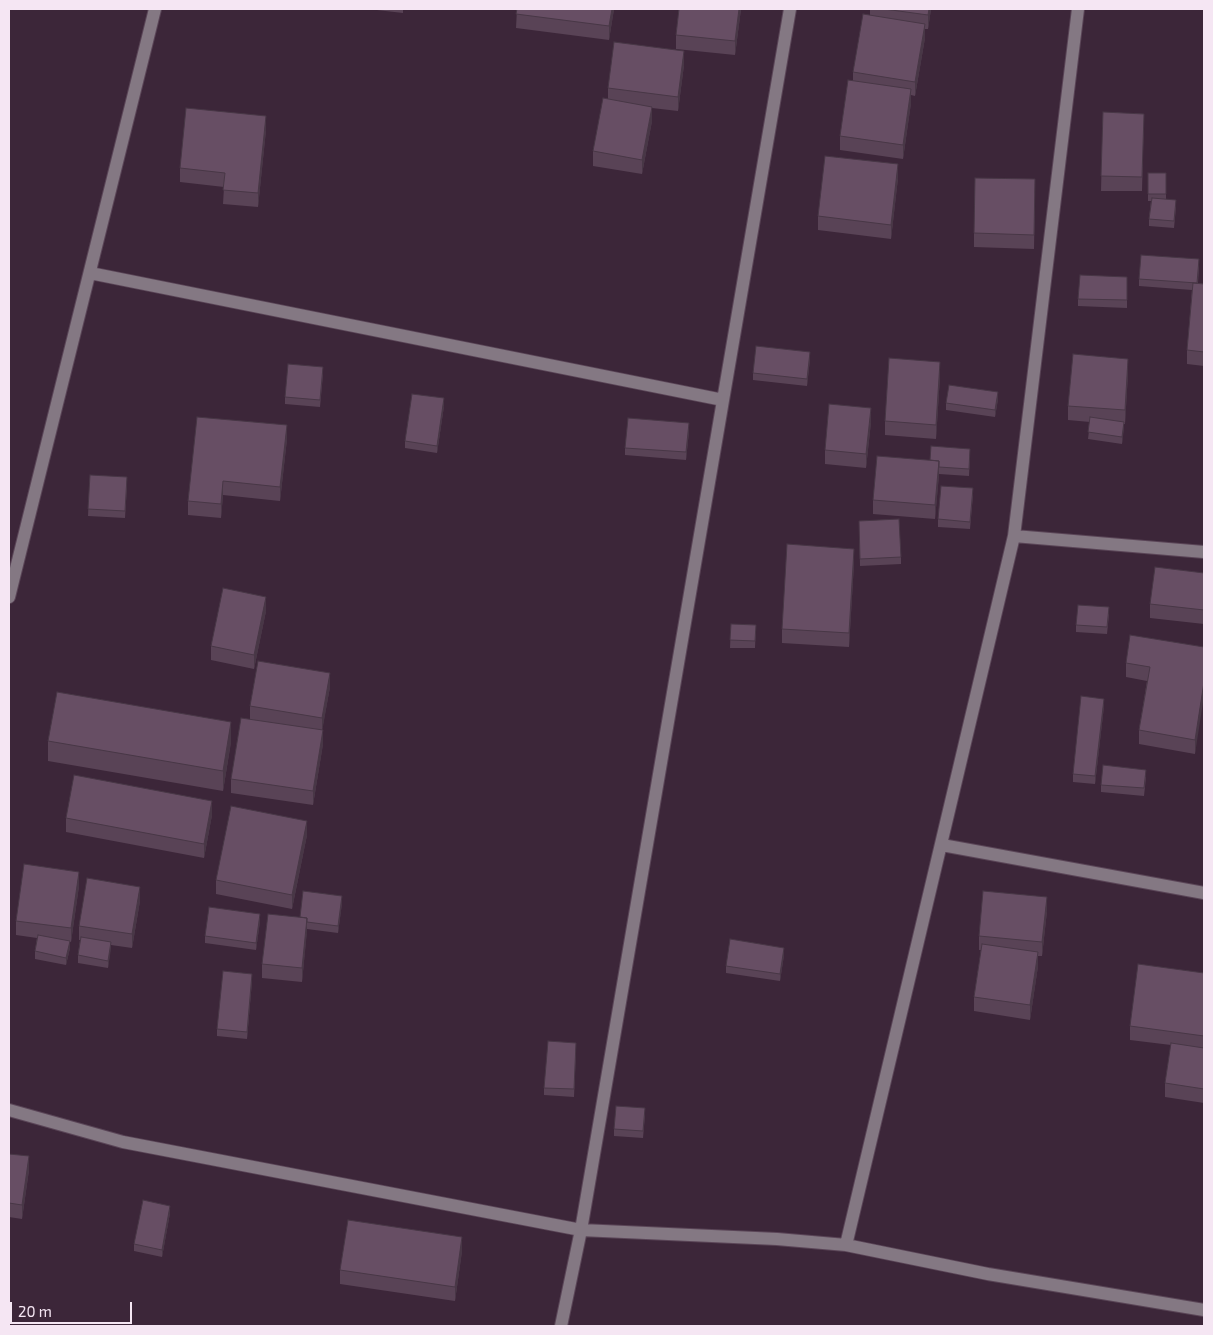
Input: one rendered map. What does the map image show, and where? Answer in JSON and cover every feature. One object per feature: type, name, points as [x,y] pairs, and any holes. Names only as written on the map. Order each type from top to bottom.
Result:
[{"type":"street","points":[[9,597],[155,9]]},
{"type":"street","points":[[561,1326],[581,1230],[790,9]]},
{"type":"street","points":[[846,1245],[1014,536],[1078,9]]},
{"type":"street","points":[[90,273],[723,400]]},
{"type":"street","points":[[1014,536],[1204,552]]},
{"type":"street","points":[[942,845],[1204,893]]},
{"type":"street","points":[[9,1110],[123,1142],[581,1230],[777,1239],[846,1245],[988,1274],[1204,1310]]},
{"type":"building","points":[[517,9],[612,9],[609,26],[516,14]]},
{"type":"building","points":[[679,9],[739,9],[735,41],[676,35]]},
{"type":"building","points":[[884,9],[929,9],[928,15]]},
{"type":"building","points":[[863,14],[925,24],[915,82],[853,72]]},
{"type":"building","points":[[614,42],[684,51],[678,97],[608,88]]},
{"type":"building","points":[[848,80],[911,89],[903,145],[840,136]]},
{"type":"building","points":[[603,98],[652,107],[642,160],[593,151]]},
{"type":"building","points":[[186,108],[266,116],[258,193],[223,190],[225,173],[180,168]]},
{"type":"building","points":[[1103,112],[1144,114],[1142,177],[1101,176]]},
{"type":"building","points":[[825,156],[898,164],[891,225],[818,216]]},
{"type":"building","points":[[1148,173],[1166,173],[1166,194],[1148,194]]},
{"type":"building","points":[[975,178],[1035,179],[1034,235],[974,233]]},
{"type":"building","points":[[1152,198],[1176,200],[1174,221],[1149,219]]},
{"type":"building","points":[[1141,255],[1199,259],[1197,283],[1139,279]]},
{"type":"building","points":[[1080,275],[1127,277],[1127,300],[1078,299]]},
{"type":"building","points":[[1193,283],[1204,284],[1204,352],[1187,350]]},
{"type":"building","points":[[756,346],[810,352],[807,379],[753,373]]},
{"type":"building","points":[[1073,354],[1128,359],[1125,410],[1068,406]]},
{"type":"building","points":[[889,358],[940,362],[936,425],[885,421]]},
{"type":"building","points":[[288,364],[323,367],[320,400],[285,397]]},
{"type":"building","points":[[949,385],[998,392],[995,410],[946,403]]},
{"type":"building","points":[[412,394],[444,398],[437,446],[405,441]]},
{"type":"building","points":[[829,404],[871,408],[866,454],[825,450]]},
{"type":"building","points":[[197,417],[287,425],[280,487],[223,481],[221,504],[188,501]]},
{"type":"building","points":[[1090,417],[1124,422],[1122,437],[1088,432]]},
{"type":"building","points":[[628,418],[689,423],[686,452],[625,448]]},
{"type":"building","points":[[931,446],[970,449],[969,469],[939,467],[939,461],[930,460]]},
{"type":"building","points":[[877,456],[939,461],[935,505],[873,500]]},
{"type":"building","points":[[90,475],[127,477],[125,511],[88,509]]},
{"type":"building","points":[[941,486],[973,488],[970,522],[938,519]]},
{"type":"building","points":[[899,519],[901,557],[860,559],[859,521]]},
{"type":"building","points":[[787,544],[854,549],[849,633],[782,629]]},
{"type":"building","points":[[1155,567],[1204,573],[1204,610],[1150,604]]},
{"type":"building","points":[[223,588],[266,597],[254,655],[211,646]]},
{"type":"building","points":[[1078,605],[1109,607],[1107,627],[1076,625]]},
{"type":"building","points":[[731,624],[756,625],[755,641],[730,640]]},
{"type":"building","points":[[1130,635],[1204,647],[1204,682],[1195,740],[1139,730],[1150,667],[1126,663]]},
{"type":"building","points":[[258,661],[330,673],[322,718],[250,706]]},
{"type":"building","points":[[57,692],[231,722],[223,771],[48,741]]},
{"type":"building","points":[[1081,696],[1104,699],[1095,776],[1073,774]]},
{"type":"building","points":[[241,718],[323,730],[313,791],[231,779]]},
{"type":"building","points":[[1103,765],[1146,770],[1144,788],[1101,785]]},
{"type":"building","points":[[74,775],[212,801],[204,844],[66,818]]},
{"type":"building","points":[[231,806],[307,821],[292,895],[216,880]]},
{"type":"building","points":[[24,864],[79,872],[71,928],[16,921]]},
{"type":"building","points":[[87,878],[140,887],[132,934],[79,926]]},
{"type":"building","points":[[303,891],[342,896],[338,926],[307,922],[307,918],[300,917]]},
{"type":"building","points":[[983,891],[1047,897],[1042,942],[979,936]]},
{"type":"building","points":[[209,907],[260,914],[256,943],[205,936]]},
{"type":"building","points":[[268,914],[307,918],[302,968],[262,964]]},
{"type":"building","points":[[38,935],[70,941],[66,958],[35,951]]},
{"type":"building","points":[[81,937],[111,942],[108,961],[78,955]]},
{"type":"building","points":[[730,939],[784,948],[780,974],[726,966]]},
{"type":"building","points":[[982,944],[1038,952],[1030,1005],[974,997]]},
{"type":"building","points":[[1138,964],[1204,973],[1204,1036],[1130,1026]]},
{"type":"building","points":[[223,971],[252,974],[247,1032],[217,1029]]},
{"type":"building","points":[[548,1041],[576,1043],[574,1089],[544,1088]]},
{"type":"building","points":[[1171,1043],[1204,1048],[1204,1089],[1165,1083]]},
{"type":"building","points":[[616,1106],[645,1108],[643,1131],[614,1129]]},
{"type":"building","points":[[9,1154],[29,1156],[22,1205],[9,1203]]},
{"type":"building","points":[[143,1200],[170,1206],[162,1250],[134,1244]]},
{"type":"building","points":[[348,1220],[462,1237],[455,1287],[340,1270]]}]
